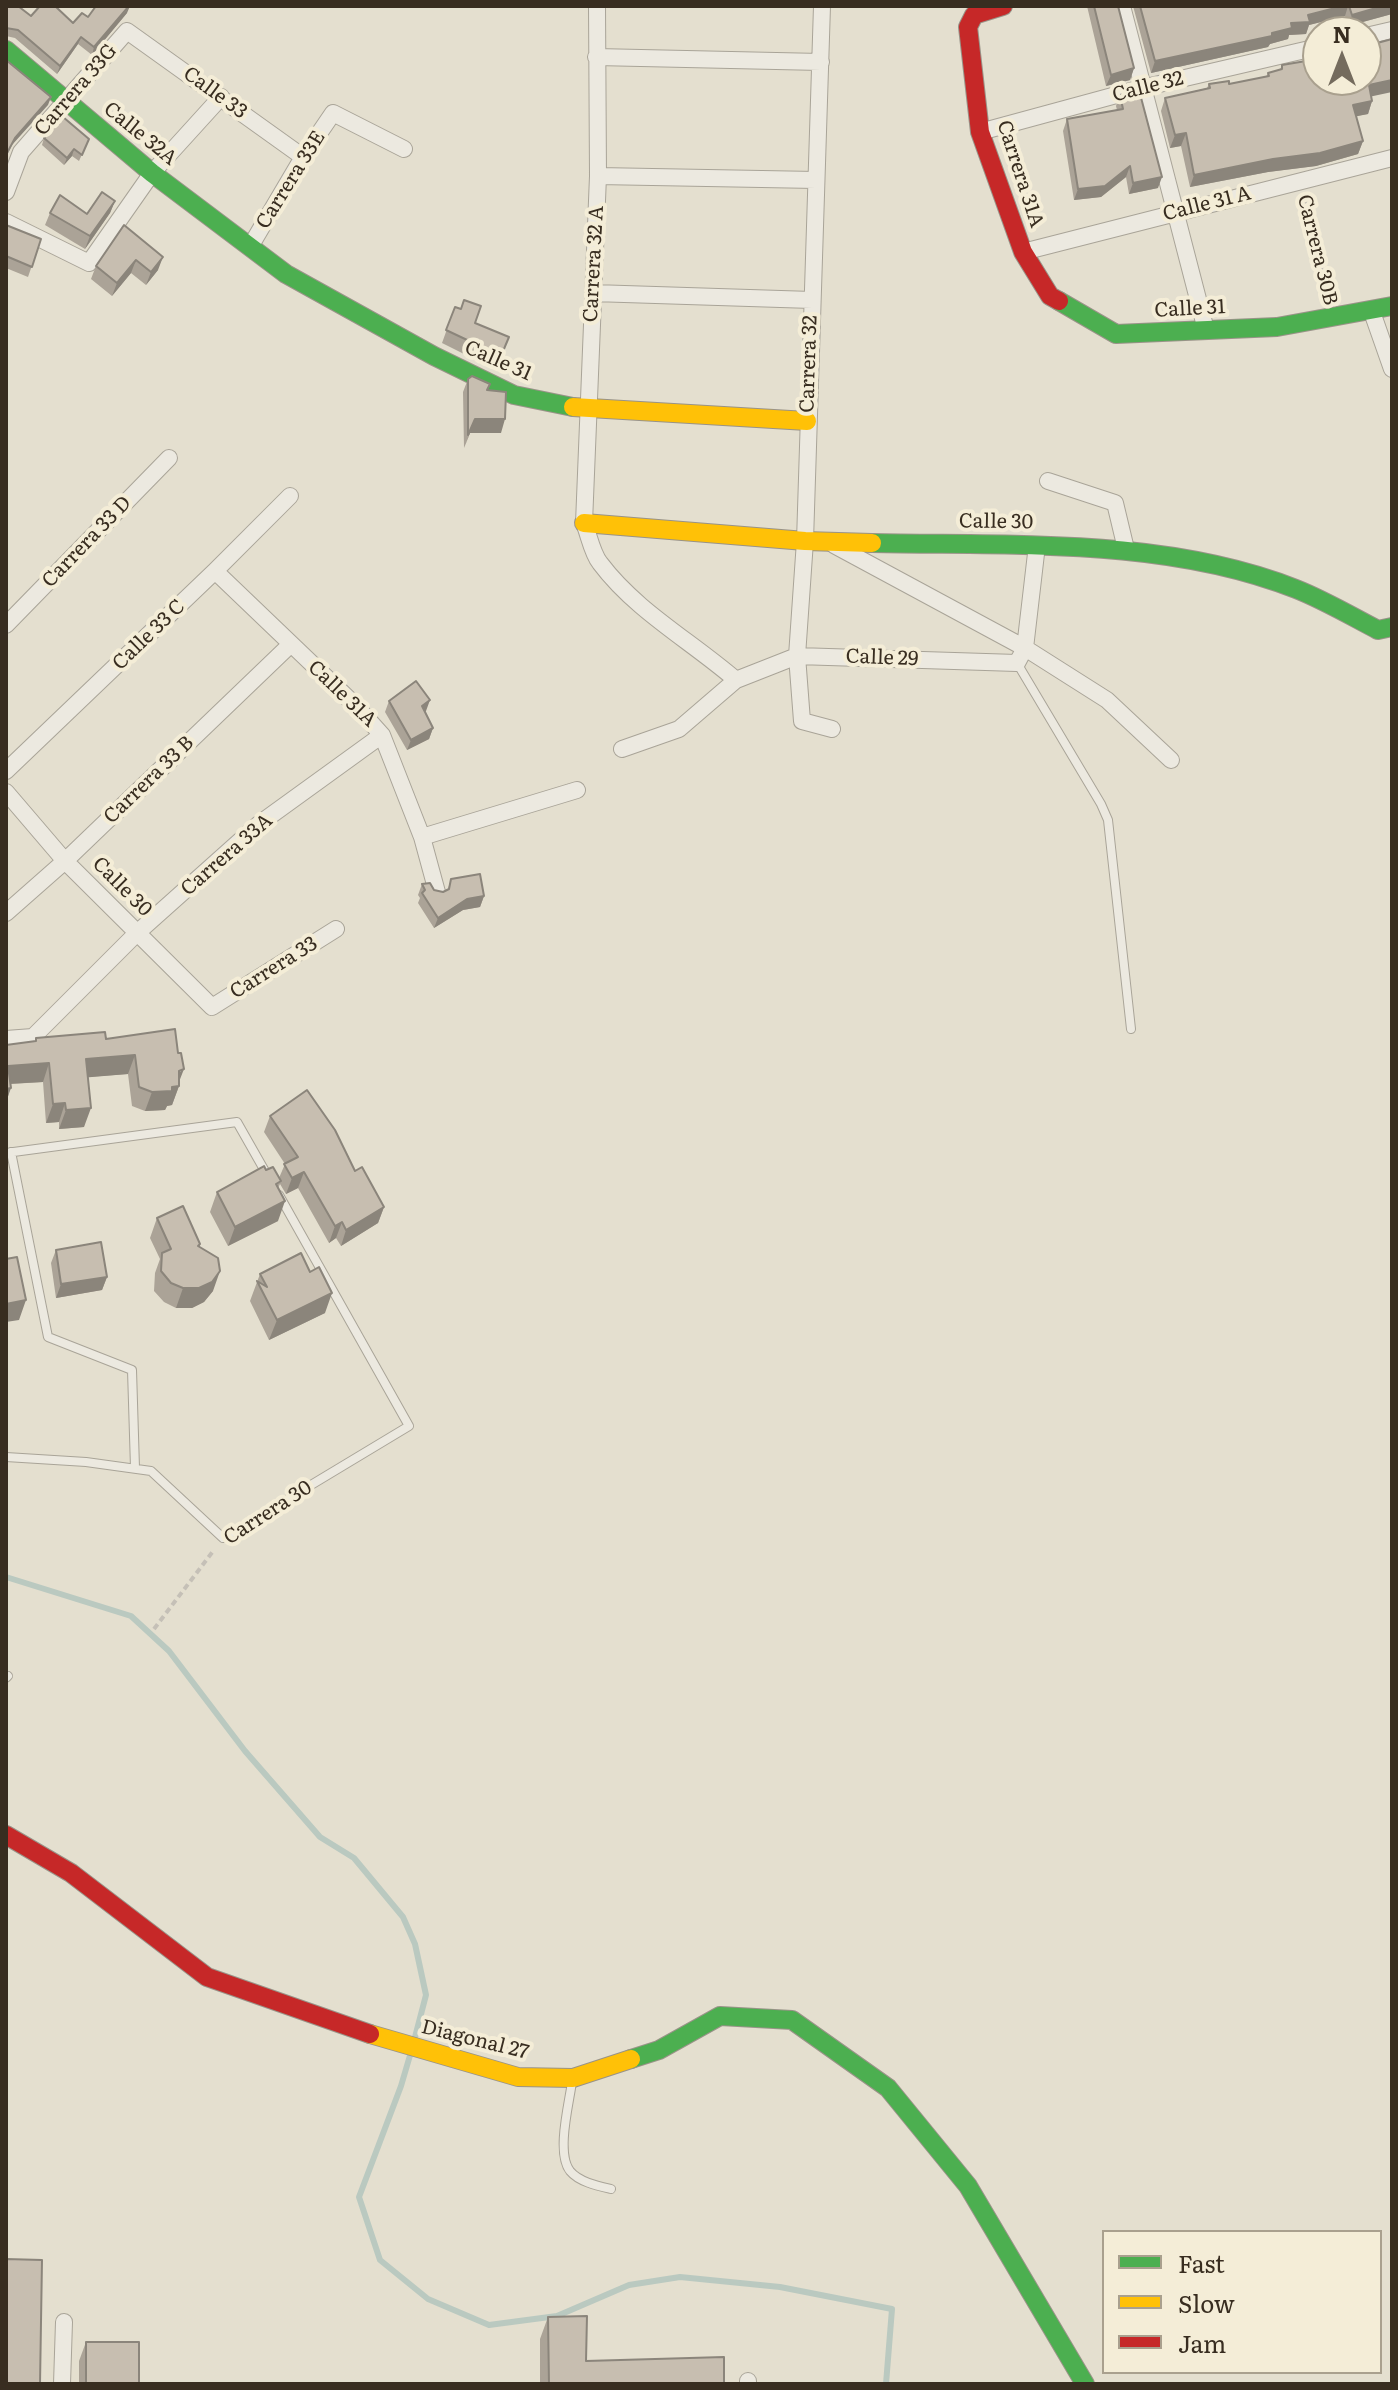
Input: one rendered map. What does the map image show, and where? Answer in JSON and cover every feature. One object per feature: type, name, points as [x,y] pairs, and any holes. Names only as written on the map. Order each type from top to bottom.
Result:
[{"type":"street","name":"Carrera 32 A","points":[[584,523],[598,176],[597,6]]},
{"type":"street","name":"Carrera 32","points":[[822,6],[805,541],[797,656],[802,721],[832,729]]},
{"type":"street","name":"Carrera 31A","points":[[1003,6],[974,15],[968,27],[980,132],[1023,252]]},
{"type":"street","points":[[1122,6],[1206,330]]},
{"type":"street","name":"Calle 33","points":[[127,31],[303,157]]},
{"type":"street","name":"Carrera 33G","points":[[6,192],[21,152],[127,31]]},
{"type":"street","name":"Calle 32A","points":[[6,50],[152,173],[250,247]]},
{"type":"street","name":"Calle 32","points":[[980,132],[1142,88],[1302,51]]},
{"type":"street","points":[[596,57],[821,62]]},
{"type":"street","points":[[6,222],[89,263],[152,173],[221,97]]},
{"type":"street","name":"Carrera 33E","points":[[250,247],[333,113],[404,149]]},
{"type":"street","name":"Calle 31 A","points":[[1023,252],[1392,158]]},
{"type":"street","points":[[598,176],[816,180]]},
{"type":"street","name":"Calle 31","points":[[250,247],[286,274],[434,356],[514,395],[587,410],[807,421]]},
{"type":"street","name":"Calle 31","points":[[1023,252],[1050,296],[1116,334],[1277,327],[1392,306]]},
{"type":"street","points":[[593,293],[812,300]]},
{"type":"street","points":[[1372,312],[1392,369]]},
{"type":"street","name":"Carrera 33 D","points":[[6,625],[169,458]]},
{"type":"street","points":[[1048,481],[1115,503],[1126,549]]},
{"type":"street","name":"Calle 33 C","points":[[6,771],[290,496]]},
{"type":"street","points":[[584,523],[598,561],[649,613],[736,680]]},
{"type":"street","name":"Calle 30","points":[[584,523],[805,541],[1126,549],[1234,570],[1296,589],[1378,630],[1392,627]]},
{"type":"street","points":[[829,542],[1021,655],[1107,700],[1171,760]]},
{"type":"street","points":[[1021,655],[1037,545]]},
{"type":"street","name":"Calle 31A","points":[[215,571],[355,705],[382,735],[422,837],[437,892]]},
{"type":"street","name":"Carrera 33 B","points":[[6,913],[65,861],[290,645]]},
{"type":"street","name":"Calle 29","points":[[622,749],[679,729],[736,680],[797,656],[1021,655]]},
{"type":"street","name":"Carrera 33A","points":[[6,1039],[33,1037],[137,933],[259,824],[382,735]]},
{"type":"street","points":[[422,837],[577,790]]},
{"type":"street","name":"Calle 30","points":[[6,792],[65,861],[212,1007]]},
{"type":"street","name":"Carrera 33","points":[[212,1007],[336,929]]},
{"type":"street","name":"Diagonal 27","points":[[6,1835],[71,1873],[207,1977],[395,2043],[518,2077],[573,2078],[659,2050],[720,2016],[792,2020],[888,2088],[968,2186],[1085,2384]]},
{"type":"street","points":[[62,2384],[64,2322]]},
{"type":"lane","points":[[1021,655],[1108,820],[1131,1029]]},
{"type":"lane","points":[[135,1468],[132,1370],[48,1337],[8,1153],[237,1122],[269,1177]]},
{"type":"lane","name":"Carrera 30","points":[[223,1538],[409,1426],[277,1191]]},
{"type":"lane","points":[[6,1457],[86,1462],[151,1471],[223,1538]]},
{"type":"lane","points":[[573,2078],[564,2136],[570,2171],[590,2184],[611,2189]]},
{"type":"path","name":"Carrera 30B","points":[[1299,181],[1334,318]]},
{"type":"path","name":"Carrera 30","points":[[154,1629],[223,1538]]},
{"type":"building","points":[[6,6],[18,6],[31,16],[40,6],[55,6],[73,23],[82,13],[88,17],[96,6],[129,6],[94,47],[81,37],[60,66],[18,30],[6,28]]},
{"type":"building","points":[[1094,6],[1118,6],[1134,68],[1111,75]]},
{"type":"building","points":[[1140,6],[1343,6],[1302,16],[1302,22],[1291,23],[1292,28],[1272,33],[1272,36],[1155,61]]},
{"type":"building","points":[[1349,6],[1383,6],[1352,15]]},
{"type":"building","points":[[1392,39],[1392,80],[1382,82],[1382,42]]},
{"type":"building","points":[[6,60],[51,97],[15,138],[6,155]]},
{"type":"building","points":[[1302,62],[1302,96],[1371,96],[1372,101],[1353,105],[1363,141],[1320,153],[1194,175],[1186,133],[1175,135],[1165,98],[1210,88],[1209,84],[1229,81],[1229,84],[1269,76],[1268,73],[1282,69],[1282,65]]},
{"type":"building","points":[[1139,90],[1162,177],[1133,183],[1130,166],[1105,186],[1078,189],[1067,119],[1123,109],[1120,95]]},
{"type":"building","points":[[63,117],[89,139],[82,155],[74,149],[67,158],[44,138]]},
{"type":"building","points":[[102,192],[115,201],[90,236],[50,213],[60,195],[87,214]]},
{"type":"building","points":[[6,225],[41,239],[32,267],[6,256]]},
{"type":"building","points":[[124,225],[163,257],[151,272],[136,260],[117,283],[96,266]]},
{"type":"building","points":[[464,300],[481,306],[475,323],[509,337],[501,356],[446,330],[455,307],[461,309]]},
{"type":"building","points":[[472,376],[490,384],[487,390],[506,392],[505,419],[475,419],[468,435],[468,379]]},
{"type":"building","points":[[416,681],[430,700],[422,706],[433,728],[411,740],[389,701]]},
{"type":"building","points":[[480,874],[484,896],[467,899],[438,918],[422,893],[425,890],[422,884],[430,883],[434,890],[443,892],[449,889],[451,879]]},
{"type":"building","points":[[175,1029],[184,1069],[179,1071],[179,1086],[172,1087],[172,1091],[152,1092],[139,1087],[135,1055],[86,1059],[91,1108],[66,1110],[65,1103],[53,1104],[49,1063],[8,1066],[11,1088],[6,1089],[6,1045],[36,1041],[36,1038],[105,1032],[106,1039]]},
{"type":"building","points":[[307,1090],[335,1130],[355,1171],[362,1167],[384,1207],[346,1230],[342,1222],[335,1226],[304,1172],[292,1178],[284,1164],[298,1157],[270,1116]]},
{"type":"building","points":[[264,1166],[266,1170],[273,1167],[281,1181],[276,1184],[285,1201],[235,1227],[217,1192]]},
{"type":"building","points":[[183,1206],[200,1244],[198,1246],[218,1258],[220,1271],[212,1282],[199,1288],[183,1288],[171,1283],[161,1271],[162,1253],[171,1249],[157,1218]]},
{"type":"building","points":[[101,1242],[107,1277],[61,1284],[56,1250]]},
{"type":"building","points":[[301,1253],[310,1272],[319,1267],[332,1293],[277,1320],[257,1281],[267,1287],[260,1274]]},
{"type":"building","points":[[17,1257],[26,1300],[6,1304],[6,1259]]},
{"type":"building","points":[[6,2259],[42,2260],[40,2384],[6,2384]]},
{"type":"building","points":[[587,2316],[586,2361],[724,2357],[724,2384],[549,2384],[548,2317]]},
{"type":"building","points":[[86,2342],[139,2342],[139,2384],[86,2384]]},
{"type":"waterway","points":[[6,1577],[131,1616],[169,1651],[245,1751],[320,1837],[354,1858],[403,1917],[415,1944],[426,1995],[414,2041]]},
{"type":"waterway","points":[[411,2052],[359,2197],[380,2260],[428,2299],[489,2325],[557,2316],[629,2285],[680,2277],[780,2287],[892,2309],[886,2384]]},
{"type":"traffic: fast","points":[[6,50],[152,173],[286,274],[434,356],[514,395],[573,407]]},
{"type":"traffic: fast","points":[[1059,301],[1116,334],[1277,327],[1392,306]]},
{"type":"traffic: fast","points":[[872,543],[1032,545],[1141,552],[1194,560],[1246,572],[1296,589],[1378,630],[1392,627]]},
{"type":"traffic: fast","points":[[631,2059],[659,2050],[720,2016],[792,2020],[888,2088],[968,2186],[1085,2384]]},
{"type":"traffic: slow","points":[[573,407],[807,421]]},
{"type":"traffic: slow","points":[[584,523],[805,541],[872,543]]},
{"type":"traffic: slow","points":[[370,2034],[518,2077],[573,2078],[631,2059]]},
{"type":"traffic: jam","points":[[1003,6],[974,15],[968,27],[980,132],[1023,252],[1050,296],[1059,301]]},
{"type":"traffic: jam","points":[[6,1835],[71,1873],[207,1977],[370,2034]]}]
